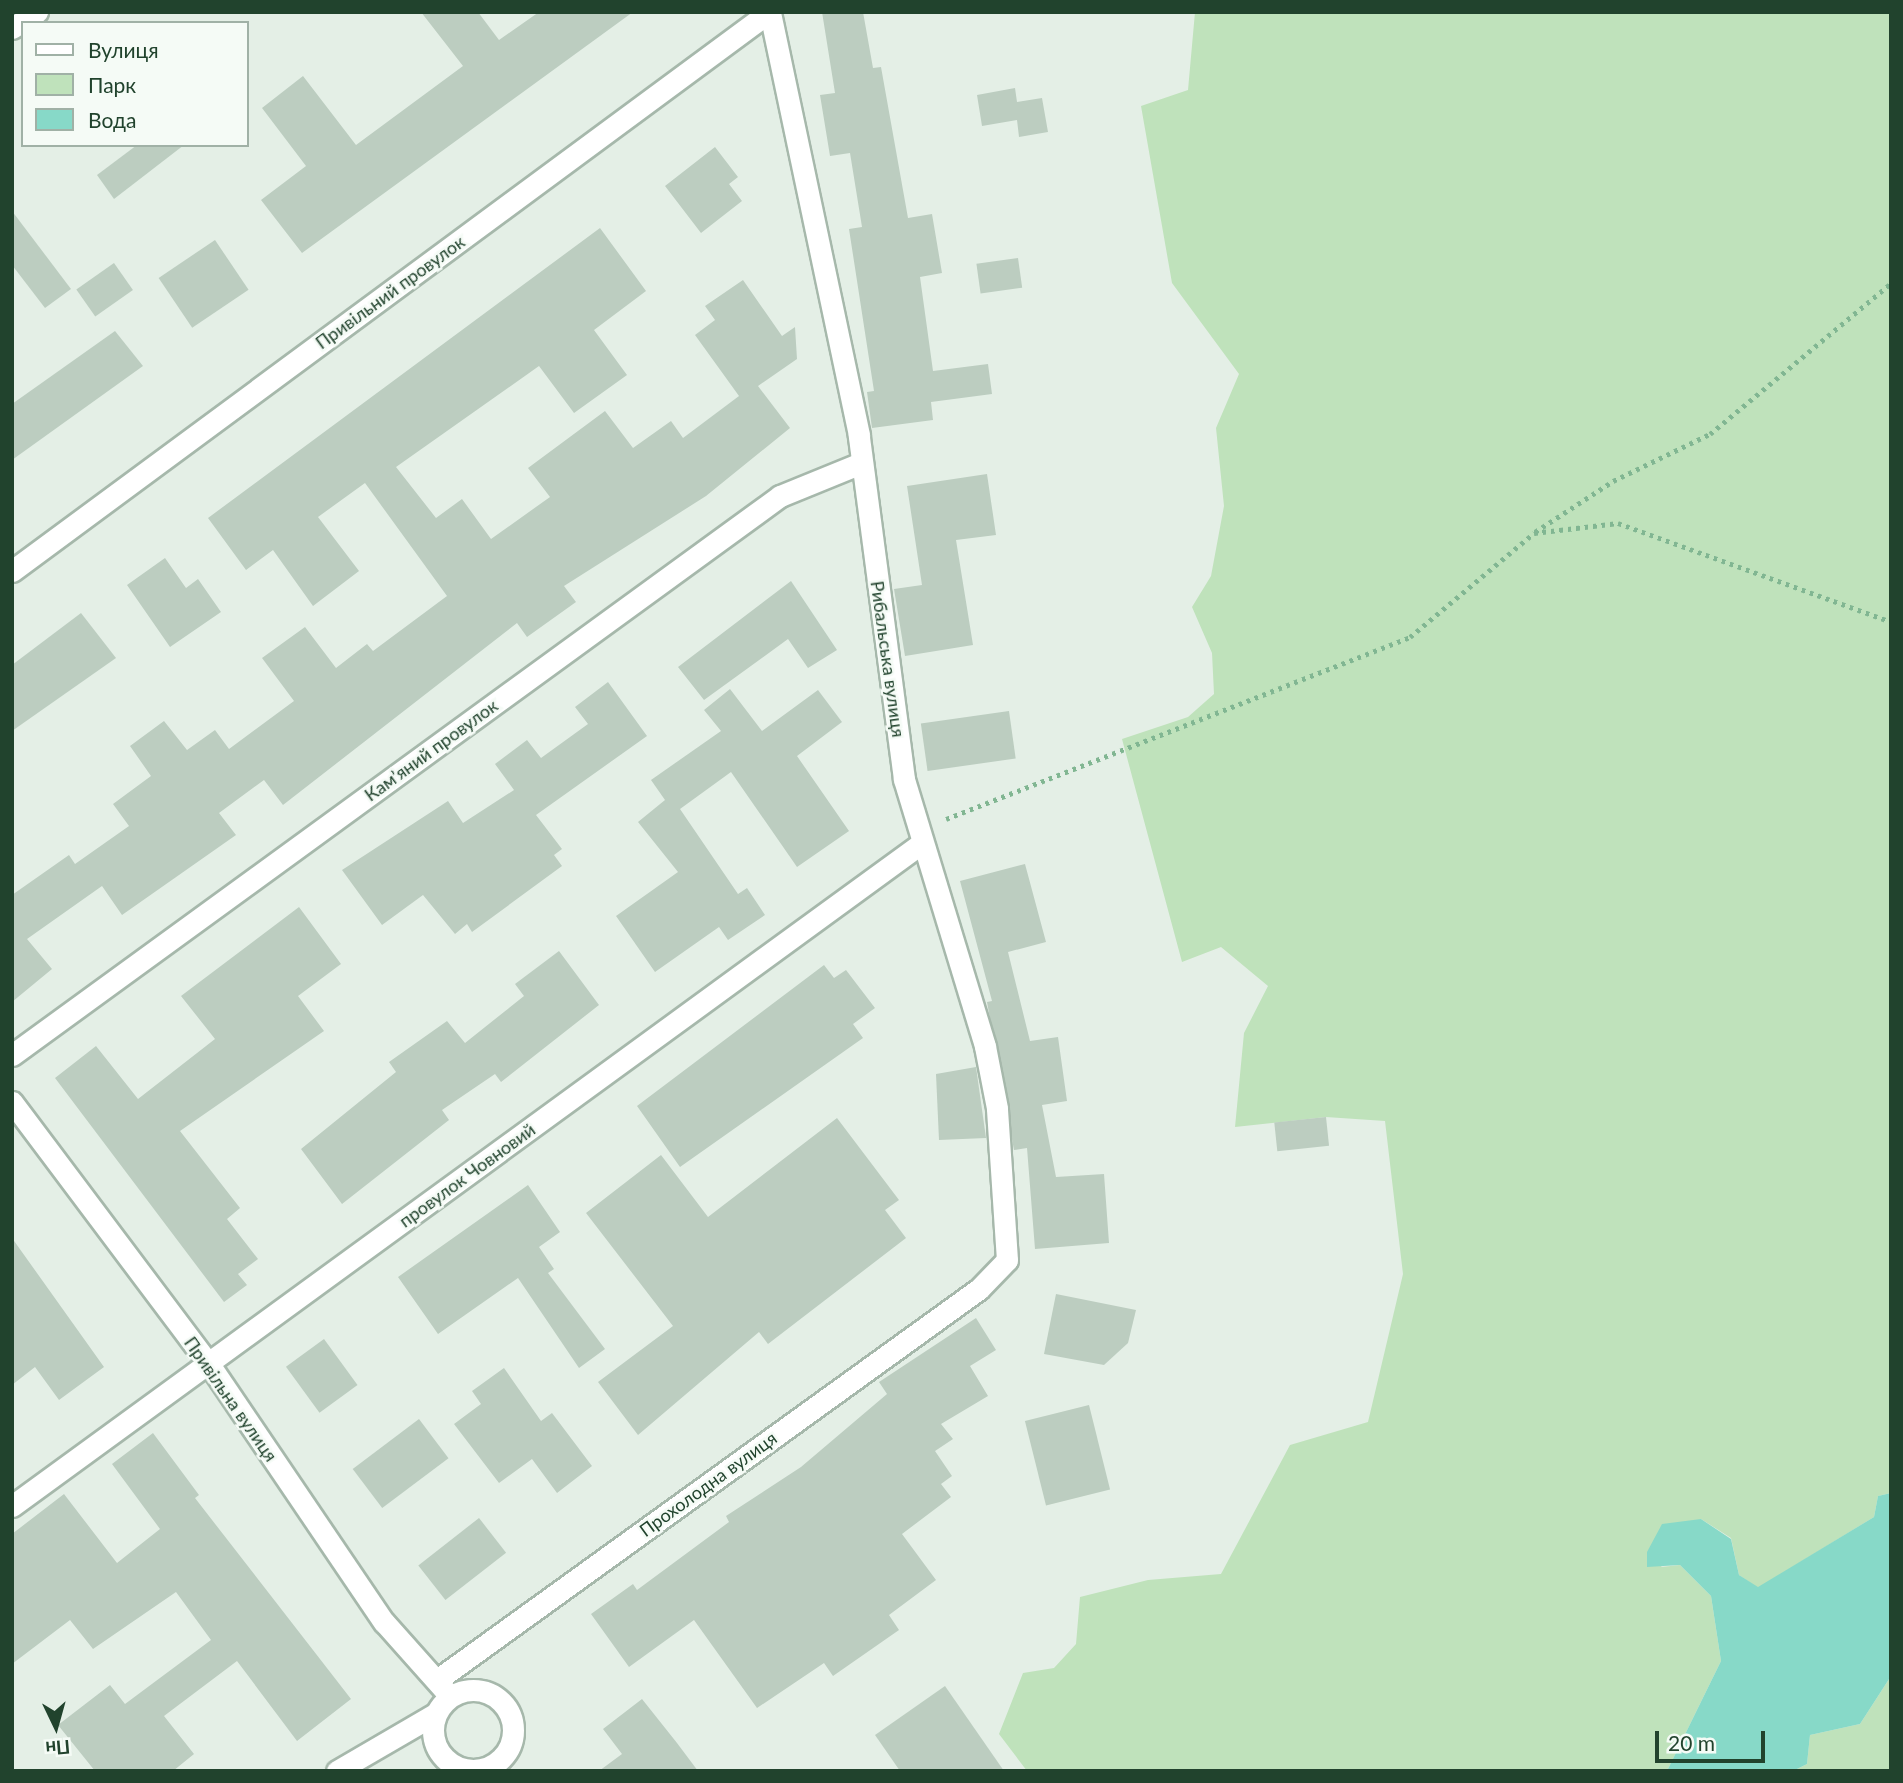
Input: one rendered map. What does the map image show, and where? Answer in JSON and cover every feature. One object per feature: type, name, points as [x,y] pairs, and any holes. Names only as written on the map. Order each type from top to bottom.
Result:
[{"type":"street","name":"Рибальська вулиця","points":[[769,12],[861,463],[904,779],[985,1046],[997,1108],[1007,1260],[979,1290]]},
{"type":"street","name":"Привільний провулок","points":[[12,571],[769,12]]},
{"type":"street","name":"Камʼяний провулок","points":[[12,1055],[780,496],[861,463]]},
{"type":"street","name":"провулок Човновий","points":[[12,1506],[209,1364],[921,836]]},
{"type":"street","name":"Привільна вулиця","points":[[12,1102],[209,1364],[384,1622],[443,1688]]},
{"type":"street","name":"Прохолодна вулиця","points":[[443,1688],[979,1290]]},
{"type":"street","points":[[443,1688],[488,1692],[505,1704],[513,1742],[501,1760],[481,1770],[459,1769],[441,1756],[432,1736],[443,1688]]},
{"type":"street","points":[[337,1771],[435,1714]]},
{"type":"path","points":[[921,836],[1410,637],[1534,533],[1613,481],[1710,434],[1891,283]]},
{"type":"path","points":[[1534,533],[1618,523],[1891,622]]},
{"type":"green space","points":[[1195,12],[1891,12],[1891,1493],[1878,1496],[1874,1517],[1758,1588],[1739,1575],[1731,1538],[1701,1519],[1661,1567],[1680,1565],[1711,1596],[1721,1661],[1667,1771],[1027,1771],[999,1734],[1023,1673],[1054,1668],[1076,1644],[1080,1597],[1148,1580],[1221,1574],[1290,1445],[1368,1422],[1403,1274],[1385,1121],[1326,1117],[1235,1127],[1244,1033],[1268,986],[1221,947],[1182,962],[1122,739],[1188,717],[1214,694],[1212,653],[1192,607],[1211,576],[1224,506],[1216,428],[1239,374],[1172,283],[1141,106],[1188,90]]},
{"type":"green space","points":[[1891,1676],[1891,1771],[1793,1771],[1807,1764],[1810,1735],[1860,1724]]},
{"type":"water","points":[[1891,1493],[1891,1676],[1860,1724],[1810,1735],[1807,1764],[1793,1771],[1667,1771],[1721,1661],[1711,1596],[1680,1565],[1647,1567],[1647,1552],[1662,1524],[1701,1519],[1731,1539],[1739,1575],[1758,1587],[1874,1517],[1878,1496]]},
{"type":"building","points":[[421,12],[478,12],[499,40],[539,12],[633,12],[302,253],[261,200],[306,166],[262,108],[303,76],[356,145],[463,66]]},
{"type":"building","points":[[822,12],[863,12],[873,68],[881,67],[908,218],[932,214],[942,273],[920,277],[933,371],[988,364],[992,394],[931,402],[933,420],[872,428],[867,392],[874,391],[849,229],[862,227],[850,153],[830,156],[820,95],[835,93]]},
{"type":"building","points":[[1015,88],[1017,102],[1042,98],[1048,132],[1019,137],[1017,120],[982,126],[977,95]]},
{"type":"building","points":[[134,147],[181,147],[114,199],[97,175]]},
{"type":"building","points":[[715,147],[738,177],[729,184],[742,201],[701,233],[665,186]]},
{"type":"building","points":[[12,211],[71,289],[45,308],[12,265]]},
{"type":"building","points":[[600,228],[646,291],[594,330],[627,375],[574,413],[539,366],[396,467],[436,518],[462,499],[491,539],[550,497],[528,468],[605,411],[633,448],[671,421],[683,438],[739,396],[695,335],[715,320],[705,306],[743,280],[782,336],[795,327],[797,359],[758,386],[790,428],[706,496],[564,586],[576,602],[527,637],[517,623],[283,805],[264,780],[219,813],[236,835],[122,915],[102,886],[27,939],[52,969],[12,1002],[12,895],[69,855],[75,864],[129,826],[113,804],[151,776],[130,746],[164,721],[187,750],[215,730],[229,749],[294,701],[262,658],[305,627],[336,668],[367,644],[373,651],[447,596],[365,483],[318,517],[359,571],[313,606],[273,550],[246,570],[208,518]]},
{"type":"building","points":[[215,240],[249,290],[192,328],[159,278]]},
{"type":"building","points":[[1018,258],[1022,288],[981,294],[976,264]]},
{"type":"building","points":[[114,263],[133,290],[95,316],[76,289]]},
{"type":"building","points":[[115,331],[143,366],[12,460],[12,404]]},
{"type":"building","points":[[987,474],[996,535],[956,540],[973,645],[905,656],[894,589],[922,585],[907,486]]},
{"type":"building","points":[[165,558],[186,588],[198,579],[221,612],[170,647],[127,585]]},
{"type":"building","points":[[791,581],[837,650],[808,668],[788,639],[704,700],[678,667]]},
{"type":"building","points":[[81,613],[116,658],[12,731],[12,665]]},
{"type":"building","points":[[608,682],[647,736],[536,815],[562,849],[554,855],[562,866],[472,932],[467,924],[455,934],[423,895],[382,925],[342,870],[448,801],[463,823],[514,790],[495,764],[527,740],[541,758],[588,724],[575,707]]},
{"type":"building","points":[[730,689],[762,731],[818,690],[842,722],[797,756],[849,831],[797,867],[731,772],[680,809],[738,894],[747,888],[765,915],[728,940],[719,927],[655,972],[616,916],[678,872],[638,822],[665,800],[651,780],[721,731],[704,710]]},
{"type":"building","points":[[1009,711],[1016,759],[928,771],[921,723]]},
{"type":"building","points":[[1025,864],[1046,942],[1008,952],[1030,1041],[1058,1037],[1067,1101],[1042,1105],[1056,1177],[1104,1174],[1109,1243],[1035,1249],[1027,1148],[1014,1150],[987,1002],[992,1001],[960,881]]},
{"type":"building","points":[[299,907],[341,964],[298,996],[324,1031],[180,1131],[240,1208],[227,1219],[258,1259],[238,1274],[247,1285],[224,1302],[55,1078],[96,1046],[138,1099],[215,1039],[181,996]]},
{"type":"building","points":[[559,951],[599,1005],[501,1082],[495,1074],[442,1110],[449,1120],[342,1204],[301,1149],[396,1072],[389,1062],[447,1021],[465,1043],[524,996],[515,984]]},
{"type":"building","points":[[824,965],[834,978],[846,970],[875,1008],[853,1024],[863,1038],[680,1167],[637,1106]]},
{"type":"building","points":[[976,1067],[986,1138],[939,1140],[936,1074]]},
{"type":"building","points":[[1326,1117],[1329,1146],[1277,1151],[1274,1122]]},
{"type":"building","points":[[837,1118],[899,1200],[885,1210],[906,1238],[768,1344],[759,1332],[638,1435],[598,1382],[673,1326],[586,1213],[661,1155],[708,1217]]},
{"type":"building","points":[[528,1185],[560,1232],[539,1247],[554,1269],[548,1273],[605,1349],[579,1368],[518,1278],[438,1334],[398,1277]]},
{"type":"building","points":[[12,1238],[104,1367],[59,1400],[35,1367],[12,1385]]},
{"type":"building","points":[[1056,1294],[1136,1310],[1128,1343],[1104,1365],[1044,1354]]},
{"type":"building","points":[[976,1318],[996,1350],[970,1366],[988,1396],[941,1424],[953,1439],[935,1451],[952,1476],[941,1484],[951,1497],[902,1534],[936,1580],[889,1615],[899,1630],[833,1676],[824,1663],[757,1708],[694,1620],[629,1667],[591,1614],[633,1584],[637,1590],[729,1522],[726,1516],[801,1467],[887,1394],[879,1382]]},
{"type":"building","points":[[324,1339],[358,1385],[319,1413],[286,1367]]},
{"type":"building","points":[[504,1368],[541,1421],[552,1413],[592,1466],[557,1493],[532,1459],[499,1483],[454,1424],[481,1404],[472,1391]]},
{"type":"building","points":[[1089,1405],[1110,1489],[1046,1505],[1025,1421]]},
{"type":"building","points":[[419,1419],[448,1458],[382,1508],[353,1469]]},
{"type":"building","points":[[153,1433],[199,1495],[195,1498],[351,1699],[297,1741],[237,1661],[164,1716],[194,1754],[173,1771],[95,1771],[58,1725],[110,1685],[125,1704],[211,1640],[176,1592],[93,1649],[70,1620],[12,1664],[12,1534],[64,1494],[117,1563],[160,1529],[112,1464]]},
{"type":"building","points":[[479,1518],[506,1553],[445,1600],[418,1565]]},
{"type":"building","points":[[945,1686],[1004,1771],[900,1771],[875,1735]]},
{"type":"building","points":[[642,1699],[698,1771],[599,1771],[622,1754],[603,1729]]}]
